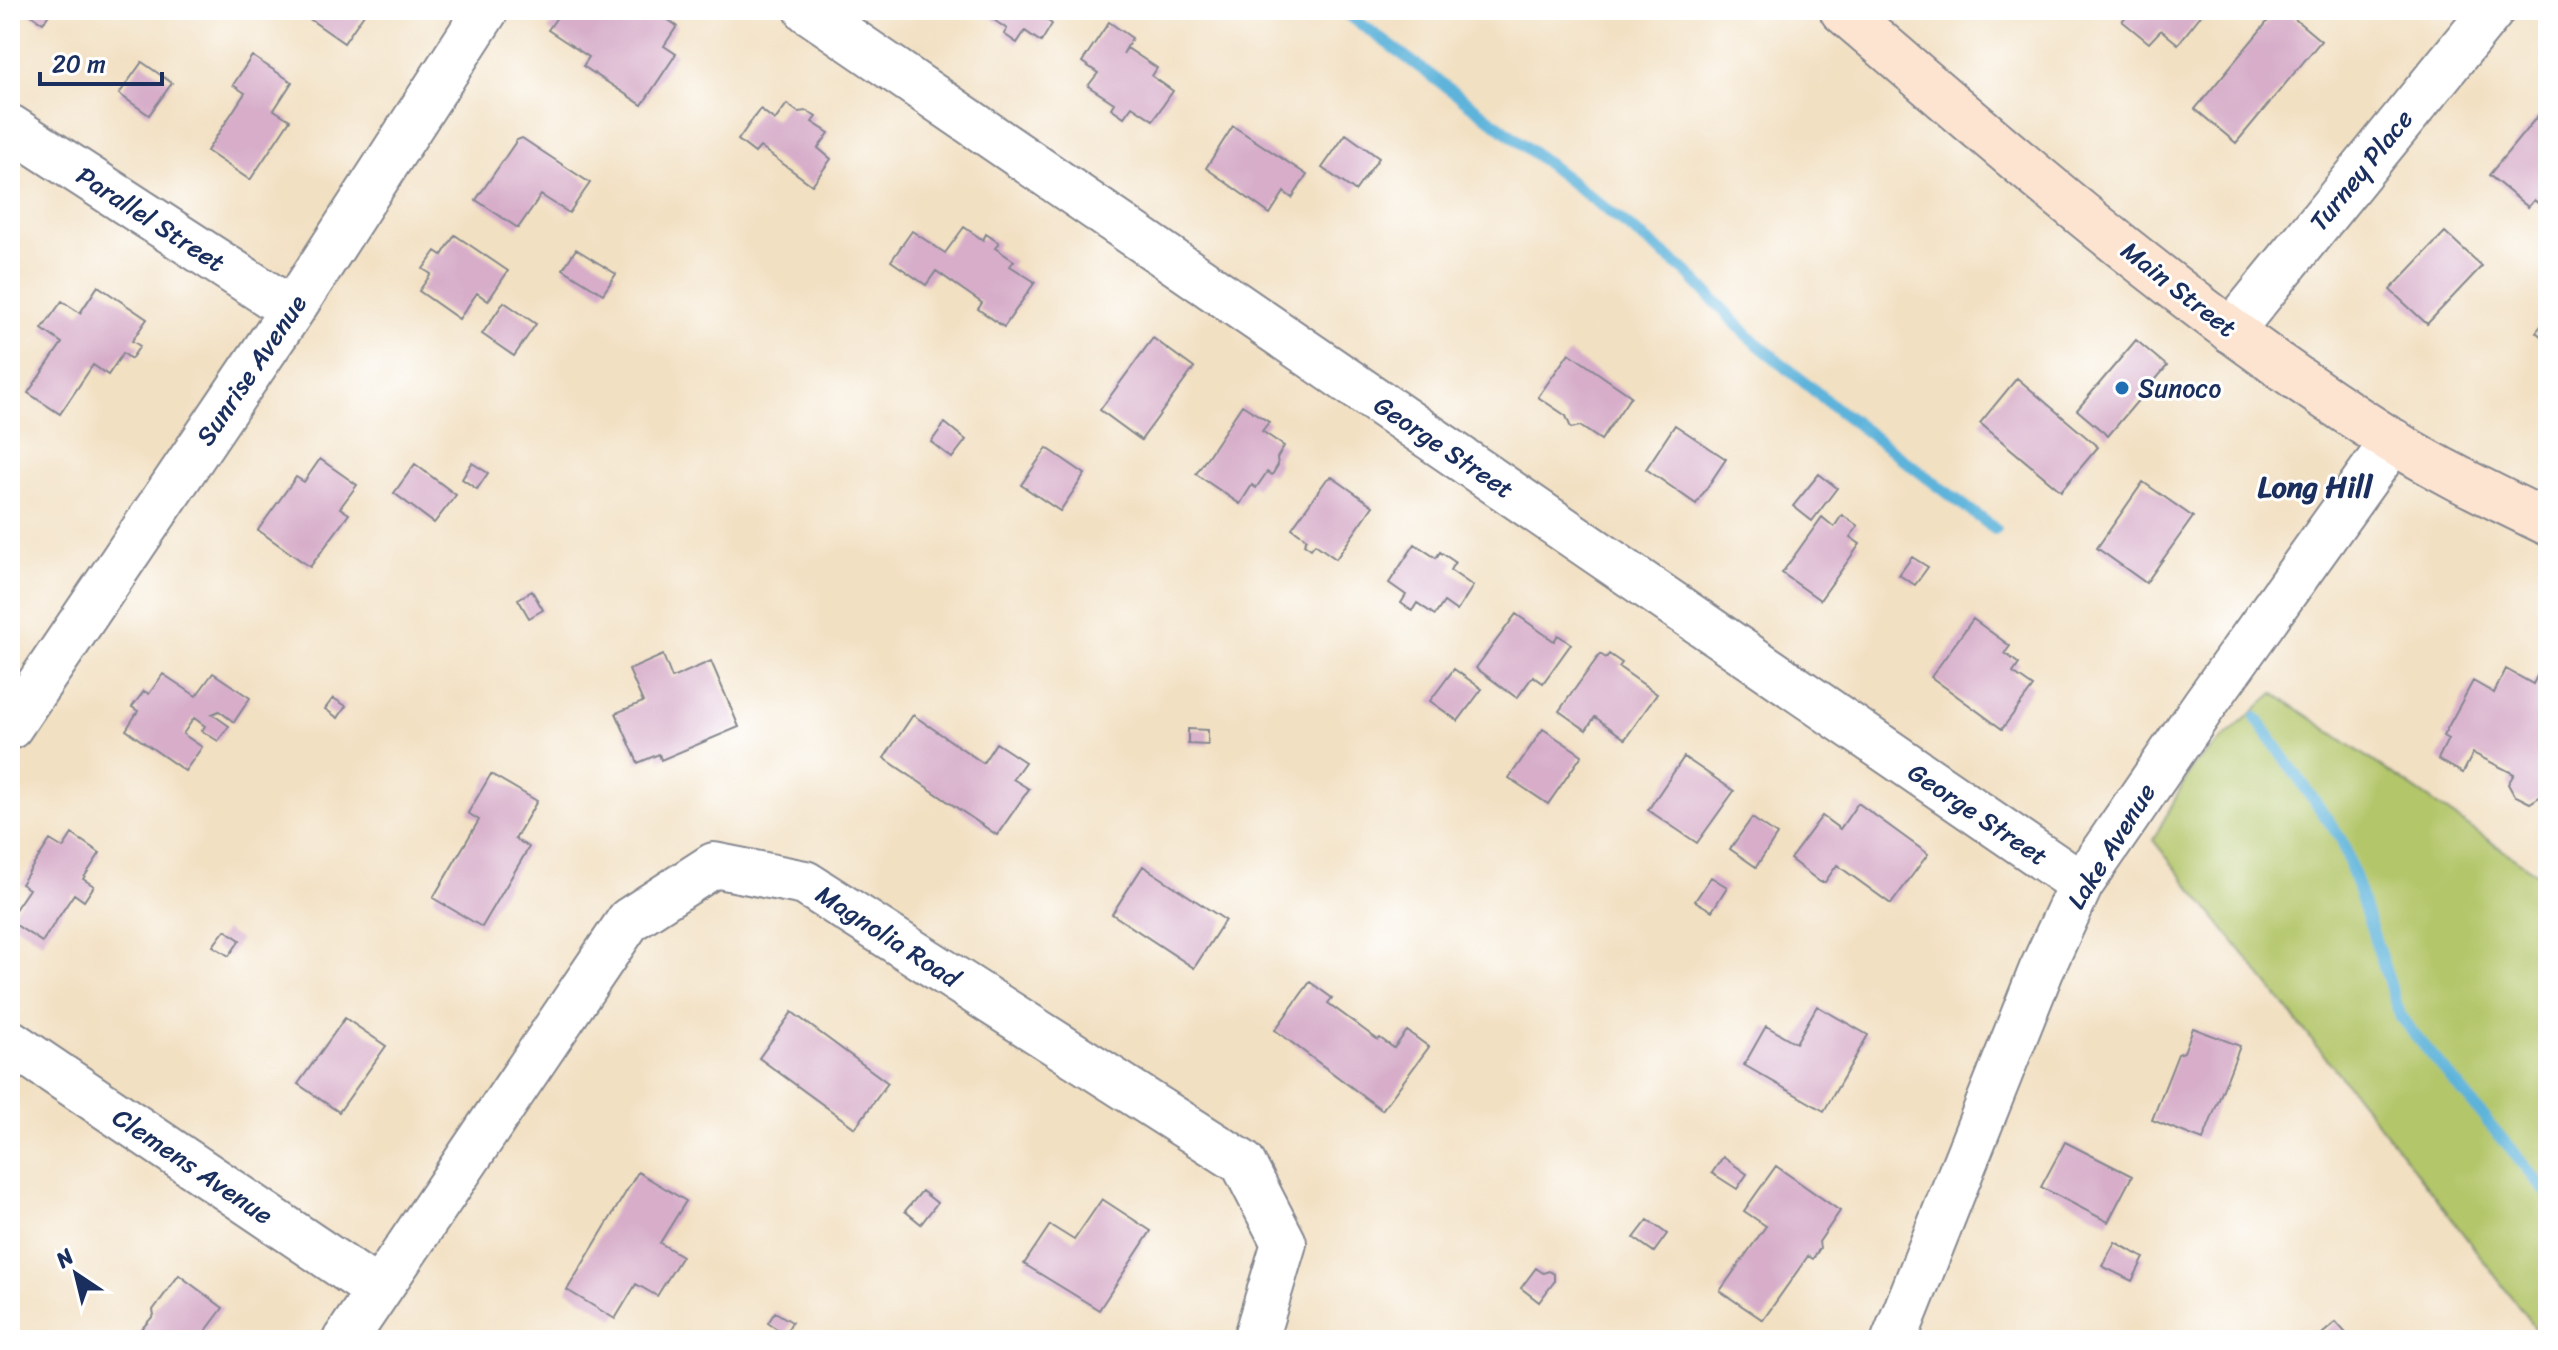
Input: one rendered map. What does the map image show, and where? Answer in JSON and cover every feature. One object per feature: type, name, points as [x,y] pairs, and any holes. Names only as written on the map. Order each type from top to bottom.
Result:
[{"type":"main road","name":"Main Street","points":[[1842,10],[1988,136],[2231,331],[2393,441],[2467,483],[2548,523]]},
{"type":"street","name":"Sunrise Avenue","points":[[10,727],[292,310],[486,10]]},
{"type":"street","name":"George Street","points":[[807,10],[2081,884]]},
{"type":"street","name":"Turney Place","points":[[2231,331],[2492,10]]},
{"type":"street","name":"Parallel Street","points":[[10,127],[292,310]]},
{"type":"street","name":"Lake Avenue","points":[[1905,1337],[2041,971],[2081,884],[2393,441]]},
{"type":"street","name":"Magnolia Road","points":[[345,1340],[629,920],[714,865],[805,883],[1243,1163],[1284,1243],[1255,1340]]},
{"type":"street","name":"Clemens Avenue","points":[[10,1042],[377,1290]]},
{"type":"green space","points":[[2274,693],[2548,881],[2548,1340],[2544,1340],[2401,1152],[2153,840],[2193,766]]},
{"type":"building","points":[[24,10],[52,10],[43,23]]},
{"type":"building","points":[[303,10],[364,10],[364,14],[344,43],[301,13]]},
{"type":"building","points":[[562,10],[654,10],[677,26],[664,46],[676,54],[642,105],[583,66],[589,57],[548,30]]},
{"type":"building","points":[[983,10],[1044,10],[1041,16],[1052,24],[1041,42],[1025,31],[1017,43],[1004,34],[1007,29]]},
{"type":"building","points":[[2127,10],[2205,10],[2178,44],[2161,30],[2149,43],[2122,21],[2130,12]]},
{"type":"building","points":[[2277,10],[2284,10],[2321,41],[2236,143],[2195,109]]},
{"type":"building","points":[[1109,22],[1132,38],[1123,54],[1127,48],[1157,68],[1152,76],[1173,91],[1153,120],[1132,106],[1124,117],[1111,108],[1114,103],[1088,86],[1098,73],[1082,62]]},
{"type":"building","points":[[252,56],[292,82],[274,110],[290,120],[250,180],[207,151],[245,93],[233,85]]},
{"type":"building","points":[[142,62],[172,83],[149,115],[119,94]]},
{"type":"building","points":[[787,104],[798,112],[807,111],[816,117],[812,122],[829,133],[818,148],[831,159],[812,185],[760,147],[755,153],[738,140],[760,109],[775,120]]},
{"type":"building","points":[[2540,113],[2548,120],[2548,211],[2534,200],[2528,207],[2489,175]]},
{"type":"building","points":[[1233,126],[1307,175],[1292,198],[1284,192],[1270,214],[1206,168]]},
{"type":"building","points":[[1346,134],[1379,158],[1355,191],[1322,168]]},
{"type":"building","points":[[522,138],[590,183],[569,213],[541,195],[518,228],[476,200],[517,140]]},
{"type":"building","points":[[964,227],[983,240],[986,234],[999,243],[995,248],[1014,261],[1010,266],[1035,282],[1004,327],[978,309],[982,303],[936,271],[926,285],[891,261],[912,231],[945,253]]},
{"type":"building","points":[[2445,232],[2482,266],[2427,324],[2390,290]]},
{"type":"building","points":[[455,235],[508,271],[488,301],[477,293],[459,319],[419,291],[431,274],[423,269],[436,251],[442,255]]},
{"type":"building","points":[[576,249],[616,274],[603,294],[563,269]]},
{"type":"building","points":[[98,286],[147,319],[132,341],[140,346],[131,359],[123,353],[108,375],[93,365],[60,414],[28,393],[62,343],[42,329],[62,301],[80,313]]},
{"type":"building","points":[[504,302],[536,324],[514,356],[482,334]]},
{"type":"building","points":[[2548,317],[2548,342],[2536,332]]},
{"type":"building","points":[[1153,338],[1194,368],[1141,440],[1100,410]]},
{"type":"building","name":"Sunoco","points":[[2136,340],[2167,366],[2108,436],[2077,410]]},
{"type":"building","points":[[1569,353],[1631,396],[1601,440],[1580,426],[1571,428],[1566,416],[1538,397]]},
{"type":"building","points":[[2017,378],[2098,447],[2061,491],[1980,423]]},
{"type":"building","points":[[1242,405],[1269,422],[1262,431],[1284,446],[1272,475],[1267,472],[1256,488],[1252,485],[1240,504],[1196,474]]},
{"type":"building","points":[[945,423],[966,440],[952,458],[931,442]]},
{"type":"building","points":[[1675,425],[1726,459],[1696,504],[1646,469]]},
{"type":"building","points":[[1047,448],[1085,474],[1060,511],[1021,485]]},
{"type":"building","points":[[320,459],[357,485],[340,508],[349,514],[310,567],[258,530],[296,477],[304,482]]},
{"type":"building","points":[[472,463],[488,473],[477,489],[462,479]]},
{"type":"building","points":[[415,464],[456,495],[434,523],[394,493]]},
{"type":"building","points":[[1819,474],[1837,488],[1812,521],[1793,506]]},
{"type":"building","points":[[1332,477],[1373,506],[1336,559],[1315,544],[1311,549],[1304,544],[1307,539],[1292,528],[1327,479]]},
{"type":"building","points":[[2143,482],[2193,517],[2146,583],[2097,548]]},
{"type":"building","points":[[1842,515],[1858,526],[1850,537],[1860,544],[1820,600],[1782,573],[1822,517],[1834,527]]},
{"type":"building","points":[[1415,544],[1436,558],[1440,552],[1455,562],[1450,570],[1473,586],[1457,611],[1444,602],[1435,615],[1417,603],[1412,611],[1401,603],[1406,595],[1389,583]]},
{"type":"building","points":[[1912,557],[1928,567],[1915,585],[1899,575]]},
{"type":"building","points":[[532,591],[543,610],[529,618],[518,599]]},
{"type":"building","points":[[1516,614],[1554,641],[1558,635],[1571,644],[1543,683],[1533,676],[1517,698],[1476,668]]},
{"type":"building","points":[[1973,619],[2010,646],[2005,653],[2019,664],[2013,673],[2033,687],[2002,729],[1931,677]]},
{"type":"building","points":[[1600,654],[1606,658],[1609,654],[1622,663],[1619,667],[1657,694],[1625,739],[1595,717],[1586,730],[1559,711]]},
{"type":"building","points":[[663,655],[672,678],[711,661],[739,727],[661,760],[659,754],[638,763],[616,713],[643,702],[629,670]]},
{"type":"building","points":[[1454,669],[1482,689],[1458,721],[1430,701]]},
{"type":"building","points":[[2506,669],[2533,684],[2538,674],[2548,679],[2546,785],[2541,796],[2530,803],[2514,795],[2508,784],[2514,774],[2473,753],[2463,773],[2438,759],[2448,739],[2443,736],[2473,681],[2494,693]]},
{"type":"building","points":[[213,673],[250,698],[234,722],[219,711],[212,714],[229,726],[218,741],[202,731],[205,726],[194,718],[183,734],[202,747],[185,771],[126,730],[138,711],[132,707],[144,691],[149,694],[163,674],[196,696]]},
{"type":"building","points":[[333,698],[346,706],[338,718],[325,709]]},
{"type":"building","points":[[913,715],[983,763],[996,743],[1025,762],[1013,779],[1029,789],[997,835],[884,758]]},
{"type":"building","points":[[1188,729],[1208,730],[1208,745],[1188,744]]},
{"type":"building","points":[[1543,729],[1582,755],[1548,804],[1509,778]]},
{"type":"building","points":[[1684,757],[1734,791],[1697,843],[1648,810]]},
{"type":"building","points":[[491,774],[537,801],[515,839],[529,847],[482,927],[433,898],[479,820],[468,813]]},
{"type":"building","points":[[1858,803],[1928,854],[1891,904],[1837,865],[1825,882],[1820,882],[1790,859],[1822,816],[1840,829]]},
{"type":"building","points":[[1752,818],[1777,835],[1756,867],[1730,849]]},
{"type":"building","points":[[72,834],[100,853],[83,879],[94,886],[84,901],[74,894],[42,942],[10,921],[10,917],[29,889],[21,884],[50,840],[63,848]]},
{"type":"building","points":[[1143,866],[1225,920],[1194,968],[1112,914]]},
{"type":"building","points":[[1711,877],[1727,887],[1712,911],[1695,901]]},
{"type":"building","points":[[225,930],[240,940],[229,956],[213,946]]},
{"type":"building","points":[[1310,982],[1332,998],[1328,1003],[1378,1040],[1380,1038],[1394,1048],[1407,1031],[1429,1047],[1382,1110],[1275,1030]]},
{"type":"building","points":[[1817,1006],[1868,1035],[1824,1111],[1744,1065],[1766,1026],[1796,1043]]},
{"type":"building","points":[[792,1012],[888,1083],[855,1128],[759,1058]]},
{"type":"building","points":[[345,1018],[386,1046],[339,1112],[298,1084]]},
{"type":"building","points":[[2193,1028],[2240,1046],[2203,1140],[2152,1120],[2178,1054],[2184,1052]]},
{"type":"building","points":[[2065,1142],[2132,1176],[2108,1222],[2041,1187]]},
{"type":"building","points":[[1723,1157],[1747,1174],[1737,1189],[1712,1173]]},
{"type":"building","points":[[1776,1166],[1840,1211],[1819,1242],[1820,1248],[1813,1259],[1808,1256],[1763,1320],[1720,1291],[1766,1226],[1744,1211]]},
{"type":"building","points":[[638,1172],[686,1201],[660,1243],[682,1256],[657,1296],[636,1284],[615,1319],[567,1290]]},
{"type":"building","points":[[922,1191],[937,1203],[921,1224],[905,1211]]},
{"type":"building","points":[[1102,1199],[1151,1231],[1099,1310],[1024,1264],[1050,1225],[1074,1240]]},
{"type":"building","points":[[1648,1220],[1667,1234],[1654,1252],[1634,1238]]},
{"type":"building","points":[[2115,1242],[2144,1258],[2132,1281],[2102,1266]]},
{"type":"building","points":[[1536,1268],[1543,1273],[1549,1271],[1554,1274],[1554,1282],[1539,1302],[1521,1288]]},
{"type":"building","points":[[179,1275],[223,1308],[199,1340],[132,1340],[154,1315],[153,1310]]},
{"type":"building","points":[[775,1312],[792,1322],[785,1334],[768,1323]]},
{"type":"building","points":[[2336,1322],[2352,1340],[2315,1340]]},
{"type":"waterway","points":[[1342,10],[1490,119],[1687,272],[1749,337],[1837,409],[1995,529]]},
{"type":"waterway","points":[[2256,718],[2342,840],[2401,1018],[2548,1194]]},
{"type":"place","name":"Sunoco","points":[[2122,388]]},
{"type":"district","name":"Long Hill","points":[[2315,487]]}]
